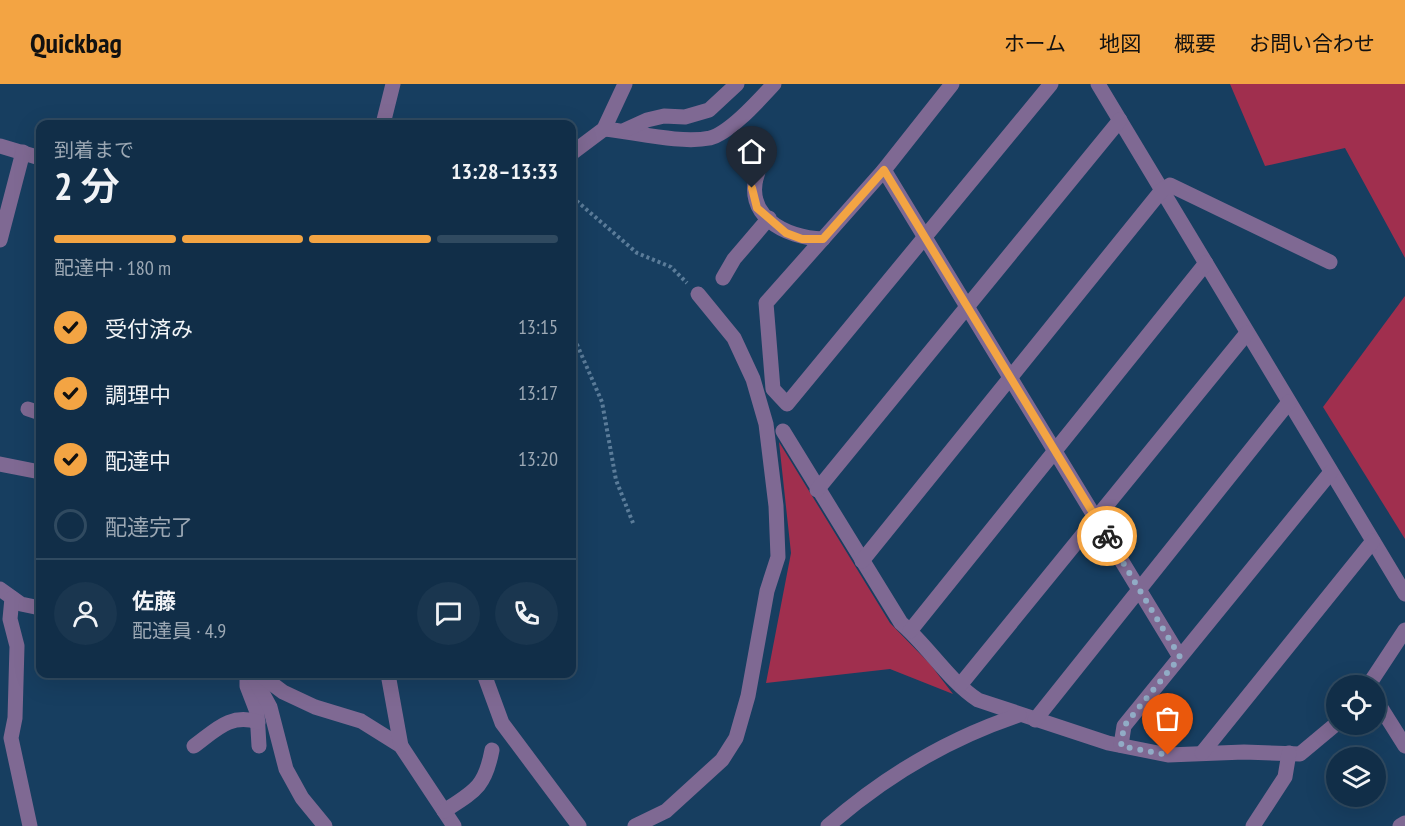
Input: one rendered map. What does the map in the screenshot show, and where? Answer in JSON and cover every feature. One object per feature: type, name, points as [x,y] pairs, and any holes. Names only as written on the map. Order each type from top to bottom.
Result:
[{"type":"street","points":[[384,120],[393,84]]},
{"type":"street","points":[[576,150],[604,129],[625,84]]},
{"type":"street","points":[[623,131],[646,120],[664,116],[685,117],[708,110],[737,84]]},
{"type":"street","points":[[604,129],[684,139],[712,138],[729,127],[774,84]]},
{"type":"street","points":[[952,84],[884,170],[766,303],[773,389],[787,404],[1051,84]]},
{"type":"street","points":[[1098,84],[1405,594]]},
{"type":"street","points":[[817,490],[1120,120]]},
{"type":"street","points":[[0,146],[36,157]]},
{"type":"street","points":[[0,240],[22,152]]},
{"type":"street","points":[[884,170],[1180,657]]},
{"type":"street","points":[[758,172],[752,188],[757,208],[786,233],[802,239],[823,239]]},
{"type":"street","points":[[862,561],[1162,190],[1170,184],[1330,262]]},
{"type":"street","points":[[723,278],[734,259],[769,218]]},
{"type":"street","points":[[910,631],[1206,263]]},
{"type":"street","points":[[635,826],[666,811],[722,760],[736,738],[748,696],[767,591],[778,557],[776,506],[766,424],[753,380],[734,338],[698,294]]},
{"type":"street","points":[[961,684],[1097,520],[1247,333]]},
{"type":"street","points":[[1035,720],[1138,588],[1290,402]]},
{"type":"street","points":[[783,431],[817,490],[901,623],[961,684],[966,693],[978,700],[1121,746],[1168,755],[1300,754],[1326,732]]},
{"type":"street","points":[[0,464],[36,471]]},
{"type":"street","points":[[1121,746],[1124,726],[1331,472]]},
{"type":"street","points":[[1202,753],[1373,541]]},
{"type":"street","points":[[6,593],[21,604],[36,607]]},
{"type":"street","points":[[6,593],[17,646],[15,718],[11,738],[30,826]]},
{"type":"street","points":[[1375,675],[1405,630]]},
{"type":"street","points":[[247,678],[247,686],[257,712],[259,746]]},
{"type":"street","points":[[254,678],[270,707],[286,770],[302,798],[325,826]]},
{"type":"street","points":[[265,678],[283,692],[315,707],[361,721],[401,746]]},
{"type":"street","points":[[389,678],[401,746],[454,826]]},
{"type":"street","points":[[485,678],[502,723],[579,826]]},
{"type":"street","points":[[828,826],[886,781],[940,747],[982,728],[1019,715]]},
{"type":"street","points":[[1386,716],[1405,746]]},
{"type":"street","points":[[194,746],[230,721],[242,717],[258,722]]},
{"type":"street","points":[[444,811],[471,794],[487,775],[492,750]]},
{"type":"street","points":[[1253,826],[1285,777],[1289,753]]},
{"type":"street","points":[[1400,826],[1405,823]]},
{"type":"path","points":[[576,200],[637,253],[671,267],[698,294]]},
{"type":"path","points":[[576,342],[602,402],[616,480],[633,523]]},
{"type":"shaded area","points":[[1230,84],[1405,84],[1405,258],[1345,148],[1265,166]]},
{"type":"shaded area","points":[[1405,296],[1405,539],[1323,407]]},
{"type":"shaded area","points":[[779,442],[890,623],[930,664],[953,694],[890,669],[766,683],[791,553]]},
{"type":"way so far","points":[[1107,536],[1180,657],[1124,726],[1121,746],[1168,755]]},
{"type":"route","points":[[752,188],[757,208],[786,233],[802,239],[823,239],[884,170],[1107,536]]}]
